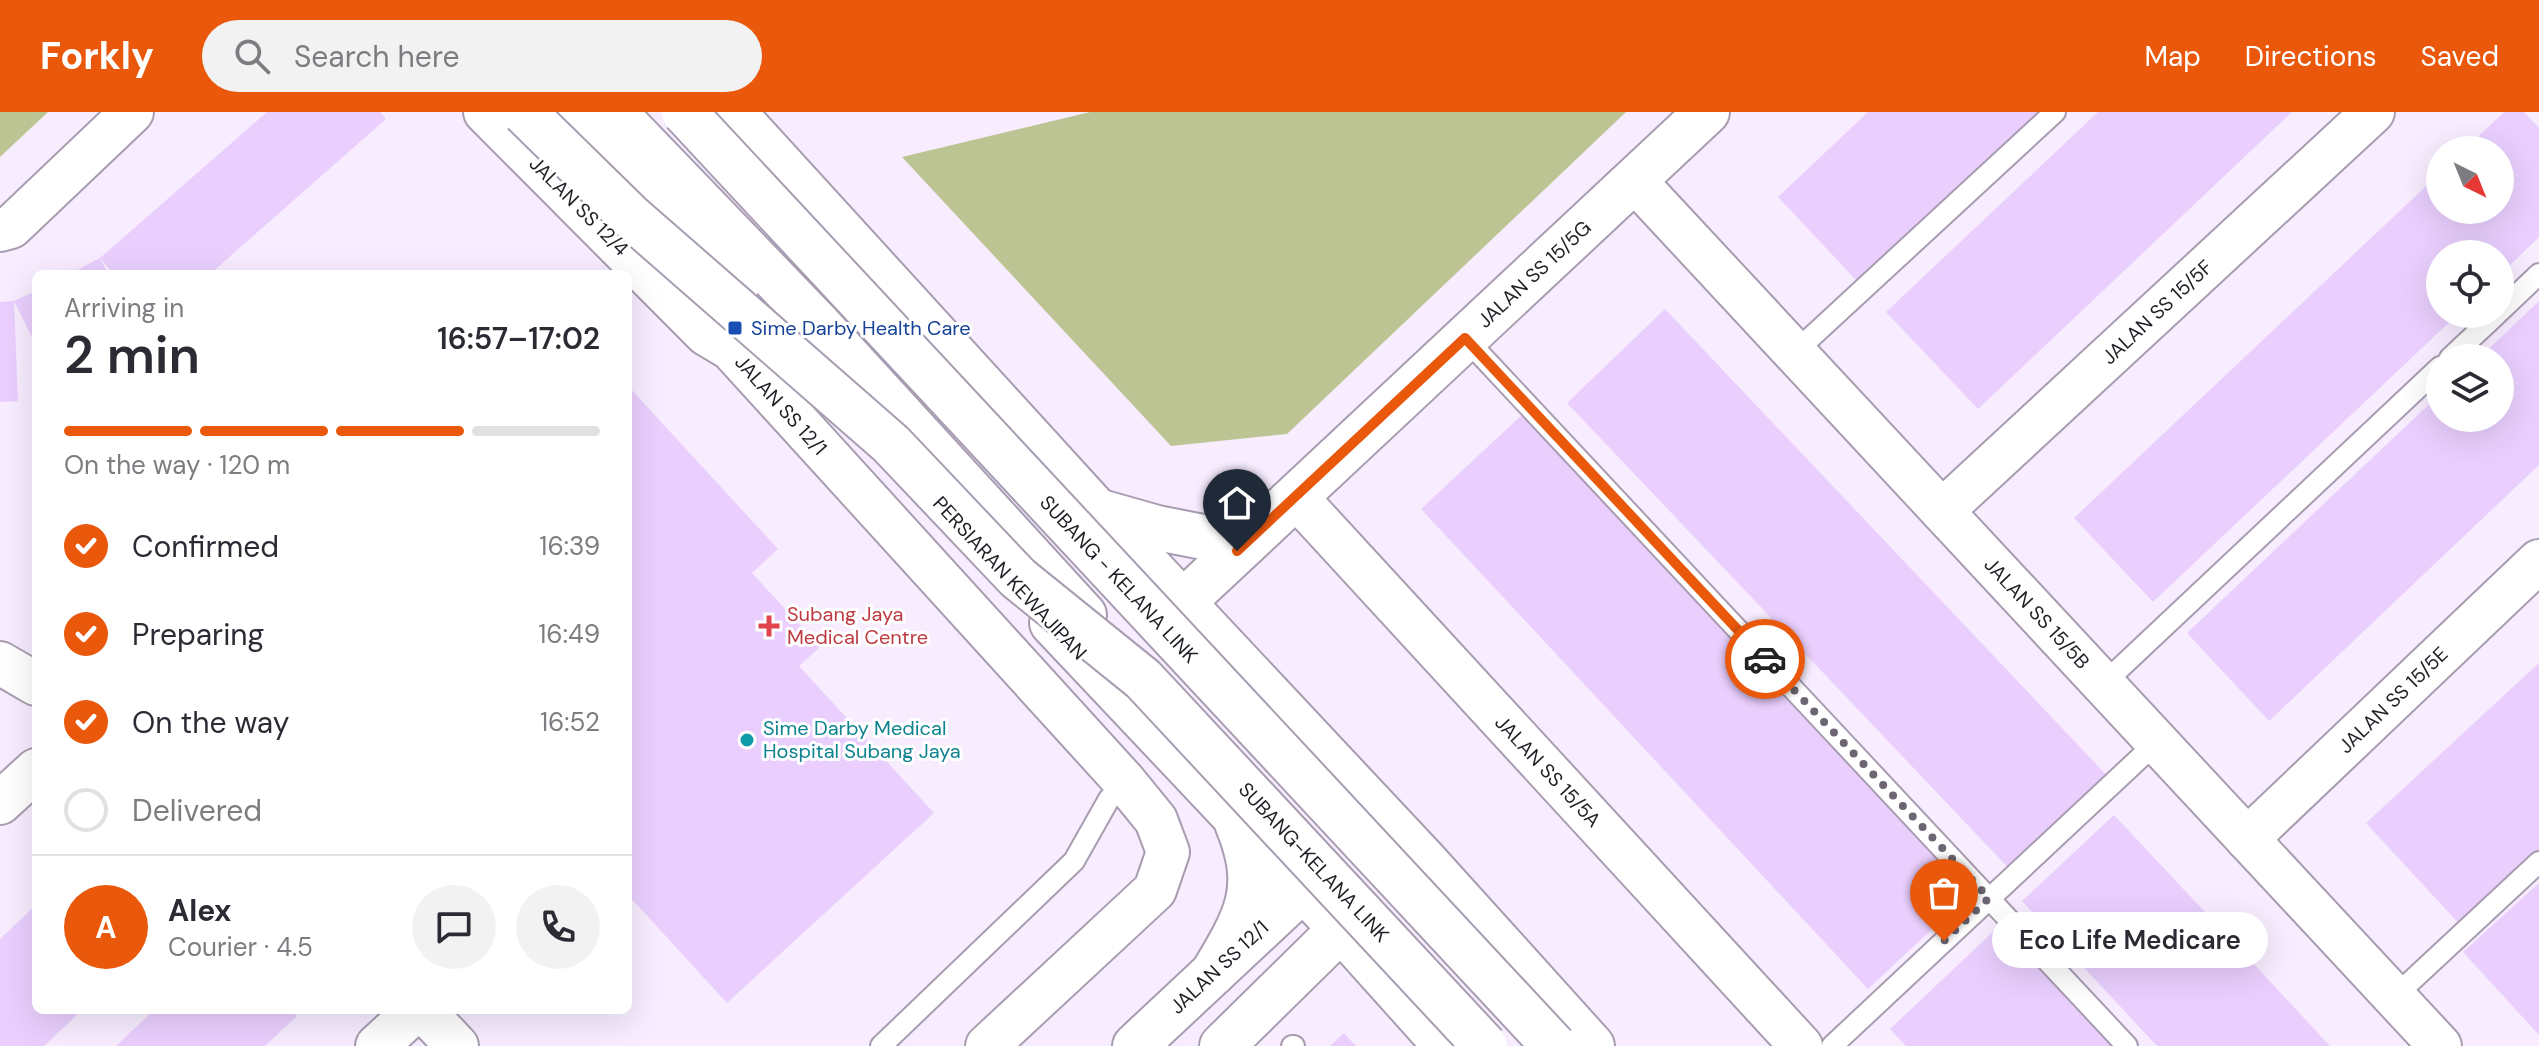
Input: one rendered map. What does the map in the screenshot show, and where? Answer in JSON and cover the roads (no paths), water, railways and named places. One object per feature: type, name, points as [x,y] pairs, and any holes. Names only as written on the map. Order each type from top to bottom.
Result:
[{"type":"main road","points":[[524,112],[629,215],[891,444],[1018,578],[1143,679]]},
{"type":"main road","name":"PERSIARAN KEWAJIPAN","points":[[571,112],[1341,929],[1446,1046]]},
{"type":"main road","points":[[614,112],[820,326],[1143,679]]},
{"type":"main road","name":"SUBANG - KELANA LINK","points":[[684,112],[1554,1046]]},
{"type":"main road","points":[[733,112],[1592,1046]]},
{"type":"main road","name":"JALAN SS 15/5G","points":[[1183,602],[1707,112]]},
{"type":"main road","points":[[1016,421],[1064,500],[1371,829],[1390,861],[1377,887],[1341,929],[1222,1046]]},
{"type":"main road","points":[[1097,511],[1203,537],[1255,534]]},
{"type":"main road","name":"SUBANG-KELANA LINK","points":[[1143,679],[1485,1046]]},
{"type":"main road","points":[[1213,973],[1241,927],[1252,888],[1249,852],[1234,816]]},
{"type":"main road","name":"JALAN SS 12/1","points":[[1135,1046],[1303,889],[1345,854],[1370,844],[1381,846]]},
{"type":"main road","points":[[1381,846],[1408,852],[1425,861]]},
{"type":"street","points":[[0,230],[11,227],[132,112]]},
{"type":"street","name":"JALAN SS 12/4","points":[[485,112],[706,334]]},
{"type":"street","name":"JALAN SS 15/5F","points":[[1942,511],[2373,112]]},
{"type":"street","name":"JALAN SS 15/5B","points":[[1634,180],[2440,1046]]},
{"type":"street","name":"JALAN SS 12/1","points":[[706,334],[731,349],[1117,790],[1156,820],[1168,852],[1155,890],[987,1046]]},
{"type":"street","name":"JALAN SS 15/5A","points":[[1296,497],[1801,1046]]},
{"type":"street","name":"JALAN SS 15/5E","points":[[2247,839],[2539,561]]},
{"type":"street","points":[[0,663],[32,682]]},
{"type":"street","points":[[0,770],[32,742]]},
{"type":"street","points":[[0,803],[32,774]]},
{"type":"street","name":"JALAN SS 12/1","points":[[956,1046],[1129,883],[1140,863],[1138,838],[1123,814],[1117,790]]},
{"type":"street","points":[[401,1025],[457,1046]]},
{"type":"lane","points":[[1794,353],[2055,112]]},
{"type":"lane","points":[[2514,297],[2539,274]]},
{"type":"lane","points":[[2465,344],[2481,328]]},
{"type":"lane","points":[[1465,338],[2127,1046]]},
{"type":"lane","points":[[2103,684],[2426,380]]},
{"type":"lane","points":[[1832,1046],[2157,742]]},
{"type":"lane","points":[[881,1046],[1074,861],[1117,790]]},
{"type":"lane","points":[[2394,997],[2539,862]]},
{"type":"place","name":"Sime Darby Health Care","points":[[735,328]]},
{"type":"place","name":"Subang Jaya Medical Centre","points":[[769,626]]},
{"type":"place","name":"Sime Darby Medical Hospital Subang Jaya","points":[[747,740]]},
{"type":"place","name":"Eco Life Medicare","points":[[1944,941]]}]
